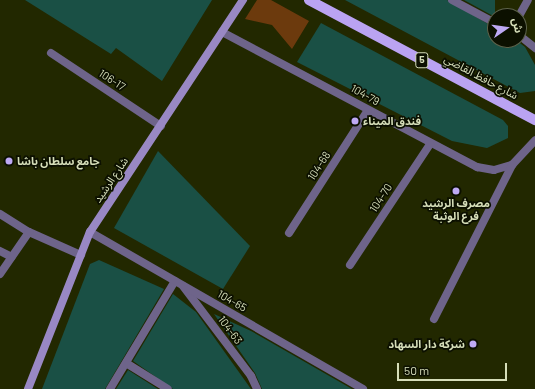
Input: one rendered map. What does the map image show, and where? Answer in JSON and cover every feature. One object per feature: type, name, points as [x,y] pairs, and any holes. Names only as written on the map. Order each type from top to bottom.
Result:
[{"type":"main road","name":"شارع الرشيد","points":[[28,389],[90,232],[243,0]]},
{"type":"main road","name":"شارع حافظ القاضي","points":[[309,0],[535,120]]},
{"type":"street","points":[[452,0],[487,19]]},
{"type":"street","name":"104-79","points":[[222,32],[430,144],[477,167],[494,170],[512,165]]},
{"type":"street","points":[[527,42],[535,48]]},
{"type":"street","name":"106-17","points":[[51,53],[161,126]]},
{"type":"street","name":"104-68","points":[[289,233],[368,110]]},
{"type":"street","points":[[434,319],[512,165],[535,140]]},
{"type":"street","name":"104-70","points":[[350,265],[430,144]]},
{"type":"street","points":[[0,214],[29,232],[81,255]]},
{"type":"street","points":[[0,274],[29,232]]},
{"type":"street","name":"104-65","points":[[90,232],[363,389]]},
{"type":"street","points":[[0,251],[12,257]]},
{"type":"street","points":[[110,389],[179,283]]},
{"type":"street","name":"104-63","points":[[179,283],[251,376],[257,389]]},
{"type":"street","points":[[126,363],[168,389]]},
{"type":"shaded area","points":[[257,0],[271,0],[309,21],[292,49],[272,25],[245,19]]},
{"type":"building","points":[[25,0],[212,0],[162,81],[116,48],[111,54]]},
{"type":"building","points":[[345,0],[447,0],[487,23],[487,48],[526,48],[535,65],[535,91],[520,93]]},
{"type":"building","points":[[464,0],[495,0],[495,8],[487,8],[487,13]]},
{"type":"building","points":[[321,23],[503,120],[508,126],[508,138],[487,148],[452,141],[297,62]]},
{"type":"building","points":[[158,151],[250,246],[223,289],[114,228]]},
{"type":"building","points":[[99,260],[164,289],[105,389],[42,389],[90,264]]},
{"type":"building","points":[[173,294],[196,312],[251,389],[173,389],[133,361]]},
{"type":"building","points":[[214,314],[251,331],[352,389],[262,389],[255,373]]},
{"type":"building","points":[[128,370],[158,389],[116,389]]},
{"type":"place","name":"فندق الميناء","points":[[355,121]]},
{"type":"place","name":"جامع سلطان باشا","points":[[9,161]]},
{"type":"place","name":"مصرف الرشيد فرع الوثبة","points":[[456,191]]},
{"type":"place","name":"شركة دار السهاد","points":[[473,344]]}]
